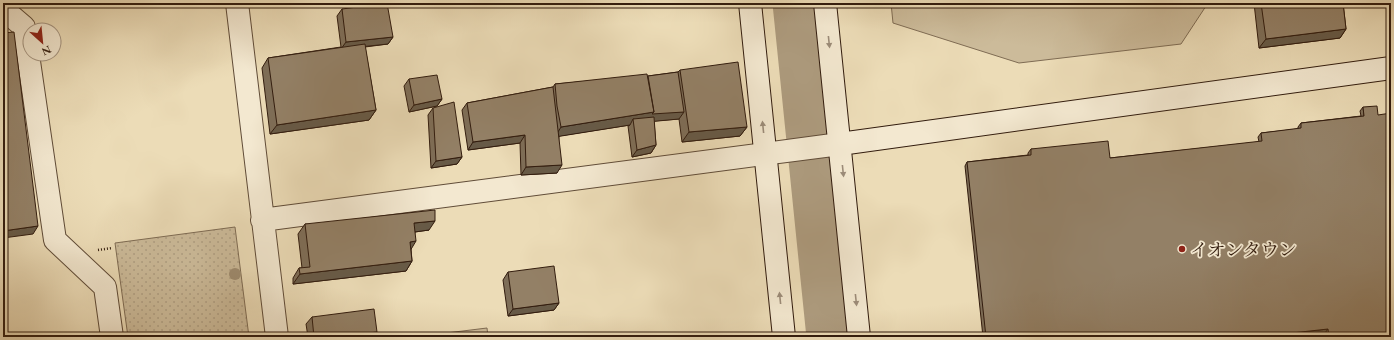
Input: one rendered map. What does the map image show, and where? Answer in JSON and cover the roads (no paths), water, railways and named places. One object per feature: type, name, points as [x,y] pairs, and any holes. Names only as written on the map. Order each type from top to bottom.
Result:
[{"type":"street","points":[[237,3],[277,337]]},
{"type":"street","points":[[750,3],[776,152],[784,337]]},
{"type":"street","points":[[825,3],[859,337]]},
{"type":"street","points":[[3,16],[10,15],[24,27],[55,240],[105,287],[112,337]]},
{"type":"street","points":[[262,220],[818,147],[1391,68]]},
{"type":"waterway","points":[[780,3],[813,337]]},
{"type":"waterway","points":[[793,3],[827,337]]},
{"type":"place","name":"イオンタウン","points":[[1182,249]]}]
